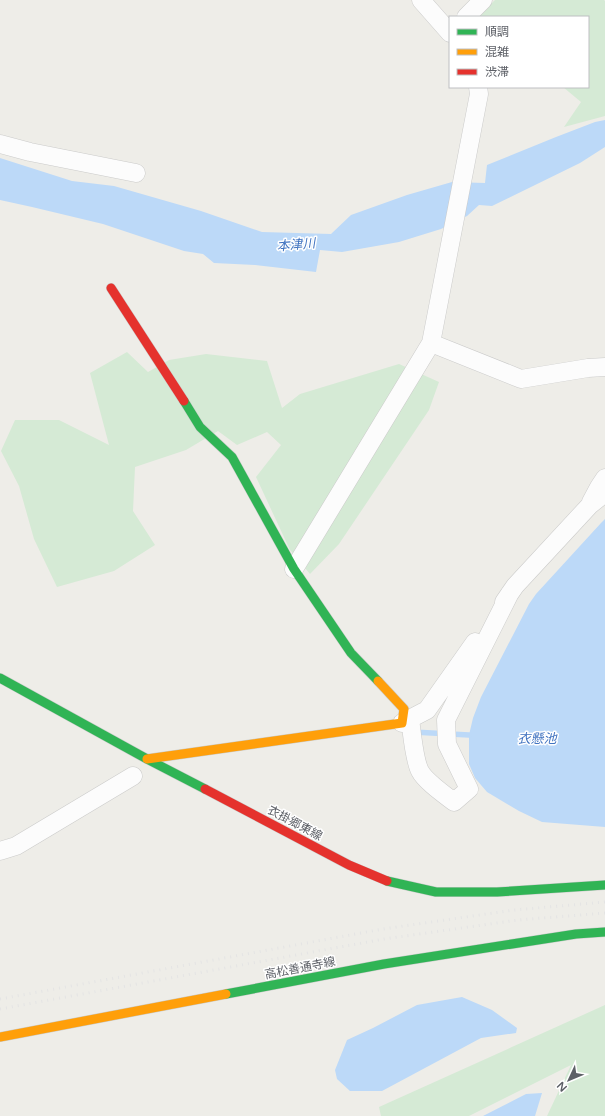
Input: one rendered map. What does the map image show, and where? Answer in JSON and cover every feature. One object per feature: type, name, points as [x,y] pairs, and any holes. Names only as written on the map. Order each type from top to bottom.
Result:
[{"type":"main road","points":[[111,288],[200,427],[232,457],[294,569],[351,653],[404,709],[406,721],[147,759]]},
{"type":"main road","name":"衣掛郷東線","points":[[0,678],[147,759],[349,865],[389,882],[436,892],[497,892],[605,885]]},
{"type":"main road","name":"高松善通寺線","points":[[0,1037],[384,964],[568,936],[605,932]]},
{"type":"street","points":[[421,0],[449,32]]},
{"type":"street","points":[[467,16],[483,0]]},
{"type":"street","points":[[294,569],[431,343],[479,94],[478,88]]},
{"type":"street","points":[[0,144],[30,152],[136,173]]},
{"type":"street","points":[[431,343],[521,379],[588,368],[605,367]]},
{"type":"street","points":[[590,505],[605,478]]},
{"type":"street","points":[[510,593],[446,720],[447,744],[469,789],[454,802],[434,786],[420,771],[416,762],[406,721],[428,710],[510,593],[515,586],[590,505],[605,493]]},
{"type":"street","points":[[0,851],[16,846],[133,776]]},
{"type":"green space","points":[[495,0],[604,0],[605,116],[564,127],[581,102],[564,88],[589,88],[589,16],[478,16]]},
{"type":"green space","points":[[127,352],[148,372],[169,360],[206,354],[267,361],[282,408],[300,394],[399,364],[439,382],[429,410],[339,544],[310,574],[290,550],[256,477],[281,445],[267,432],[237,445],[218,431],[186,450],[135,467],[133,511],[155,545],[114,571],[57,587],[34,539],[19,486],[1,451],[15,420],[59,420],[109,445],[90,373]]},
{"type":"green space","points":[[605,1005],[605,1116],[547,1116],[571,1065],[469,1116],[381,1116],[379,1107]]},
{"type":"water","name":"本津川","points":[[605,120],[605,147],[580,163],[492,206],[479,205],[467,216],[441,229],[399,242],[342,252],[320,250],[316,272],[255,265],[214,263],[203,254],[184,251],[103,224],[0,200],[0,158],[72,181],[114,186],[201,211],[262,232],[331,234],[351,215],[407,195],[452,182],[485,183],[487,165],[595,122]]},
{"type":"water","name":"衣懸池","points":[[605,519],[605,827],[542,822],[519,811],[487,792],[475,778],[469,764],[469,735],[473,718],[481,697],[529,604],[536,594]]},
{"type":"water","points":[[462,997],[492,1010],[517,1028],[516,1033],[481,1038],[382,1091],[350,1091],[337,1079],[335,1070],[347,1040],[417,1005]]},
{"type":"water","points":[[542,1093],[535,1116],[483,1116],[526,1094]]},
{"type":"waterway","points":[[413,732],[469,735]]},
{"type":"railway","points":[[0,999],[383,929],[514,910],[605,902]]},
{"type":"railway","points":[[0,1009],[384,939],[518,920],[605,913]]},
{"type":"traffic: fast","points":[[184,401],[200,427],[232,457],[294,569],[351,653],[378,681]]},
{"type":"traffic: fast","points":[[0,678],[147,759],[205,789]]},
{"type":"traffic: fast","points":[[387,881],[436,892],[497,892],[605,885]]},
{"type":"traffic: fast","points":[[226,994],[384,964],[576,934],[605,932]]},
{"type":"traffic: slow","points":[[147,759],[402,723],[404,709],[378,681]]},
{"type":"traffic: slow","points":[[0,1037],[226,994]]},
{"type":"traffic: jam","points":[[111,288],[184,401]]},
{"type":"traffic: jam","points":[[205,789],[349,865],[387,881]]}]
